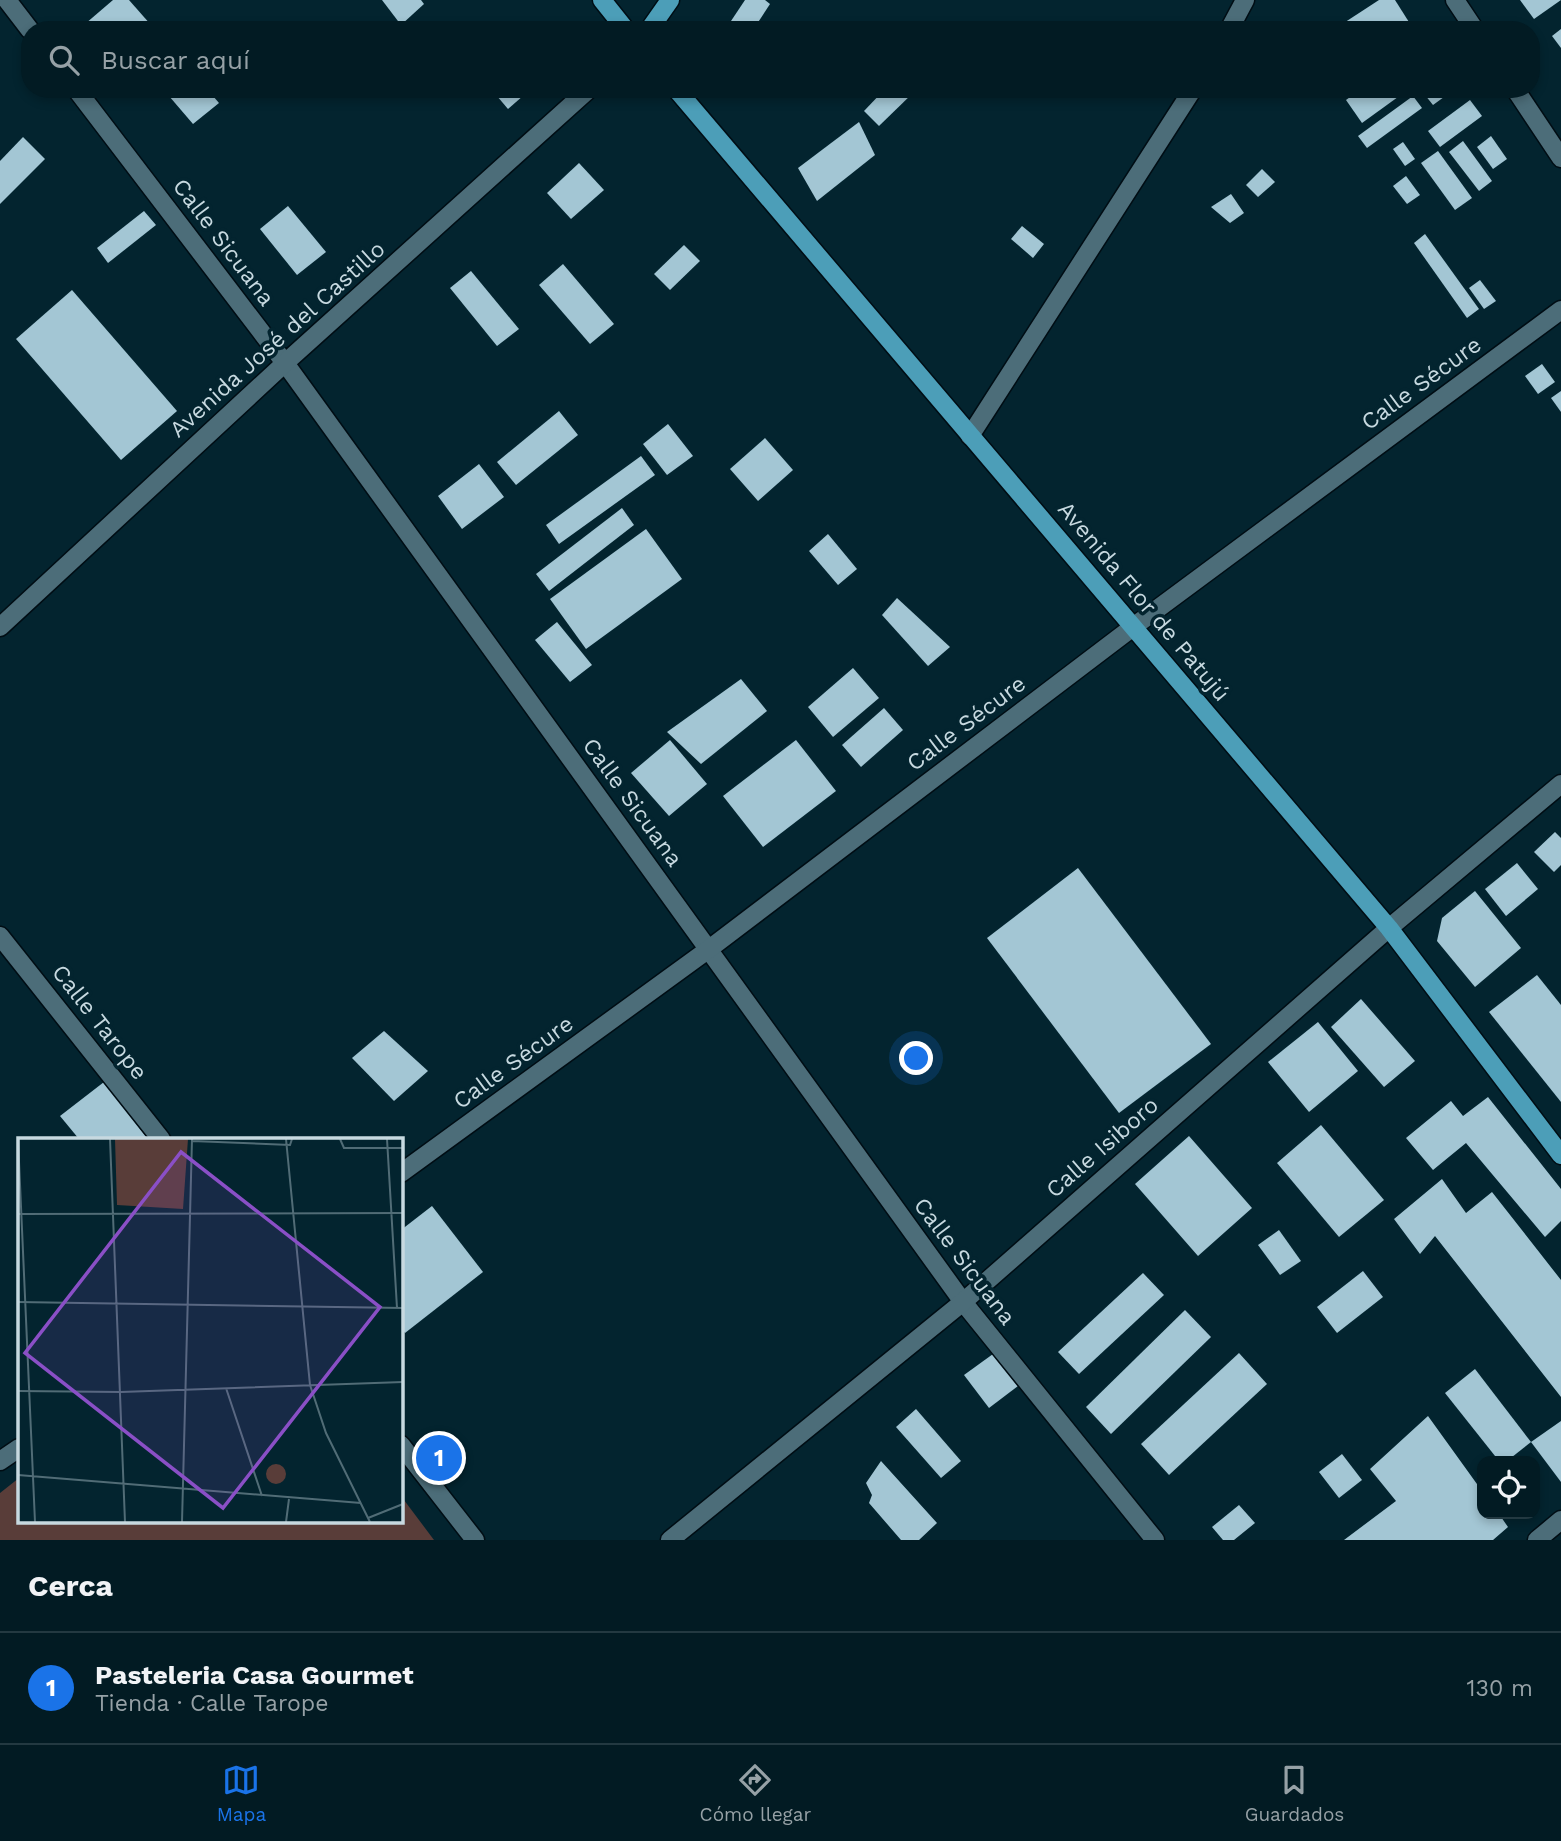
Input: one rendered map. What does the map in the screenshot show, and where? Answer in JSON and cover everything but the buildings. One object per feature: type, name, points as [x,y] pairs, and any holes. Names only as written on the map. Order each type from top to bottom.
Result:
[{"type":"main road","points":[[602,0],[619,21]]},
{"type":"main road","points":[[655,21],[670,0]]},
{"type":"main road","name":"Avenida Flor de Patujú","points":[[684,98],[1389,928],[1561,1155]]},
{"type":"street","points":[[8,0],[23,21]]},
{"type":"street","points":[[1234,21],[1245,0]]},
{"type":"street","points":[[1455,0],[1469,21]]},
{"type":"street","name":"Calle Sicuana","points":[[83,98],[285,363],[963,1302],[1155,1540]]},
{"type":"street","name":"Avenida José del Castillo","points":[[0,627],[285,363],[579,98]]},
{"type":"street","points":[[971,436],[1187,98]]},
{"type":"street","points":[[1521,98],[1561,158]]},
{"type":"street","name":"Calle Sécure","points":[[402,1172],[709,949],[1133,627],[1561,310]]},
{"type":"street","name":"Calle Isiboro","points":[[670,1540],[963,1302],[1389,928],[1561,784]]},
{"type":"street","name":"Calle Tarope","points":[[0,936],[160,1138]]},
{"type":"street","points":[[402,1446],[475,1540]]},
{"type":"street","points":[[0,1461],[18,1449]]},
{"type":"street","points":[[1537,1540],[1561,1520]]},
{"type":"shaded area","points":[[18,1479],[18,1522],[402,1522],[402,1497],[434,1540],[0,1540],[0,1493]]},
{"type":"place","name":"Pasteleria Casa Gourmet","points":[[439,1458]]}]
